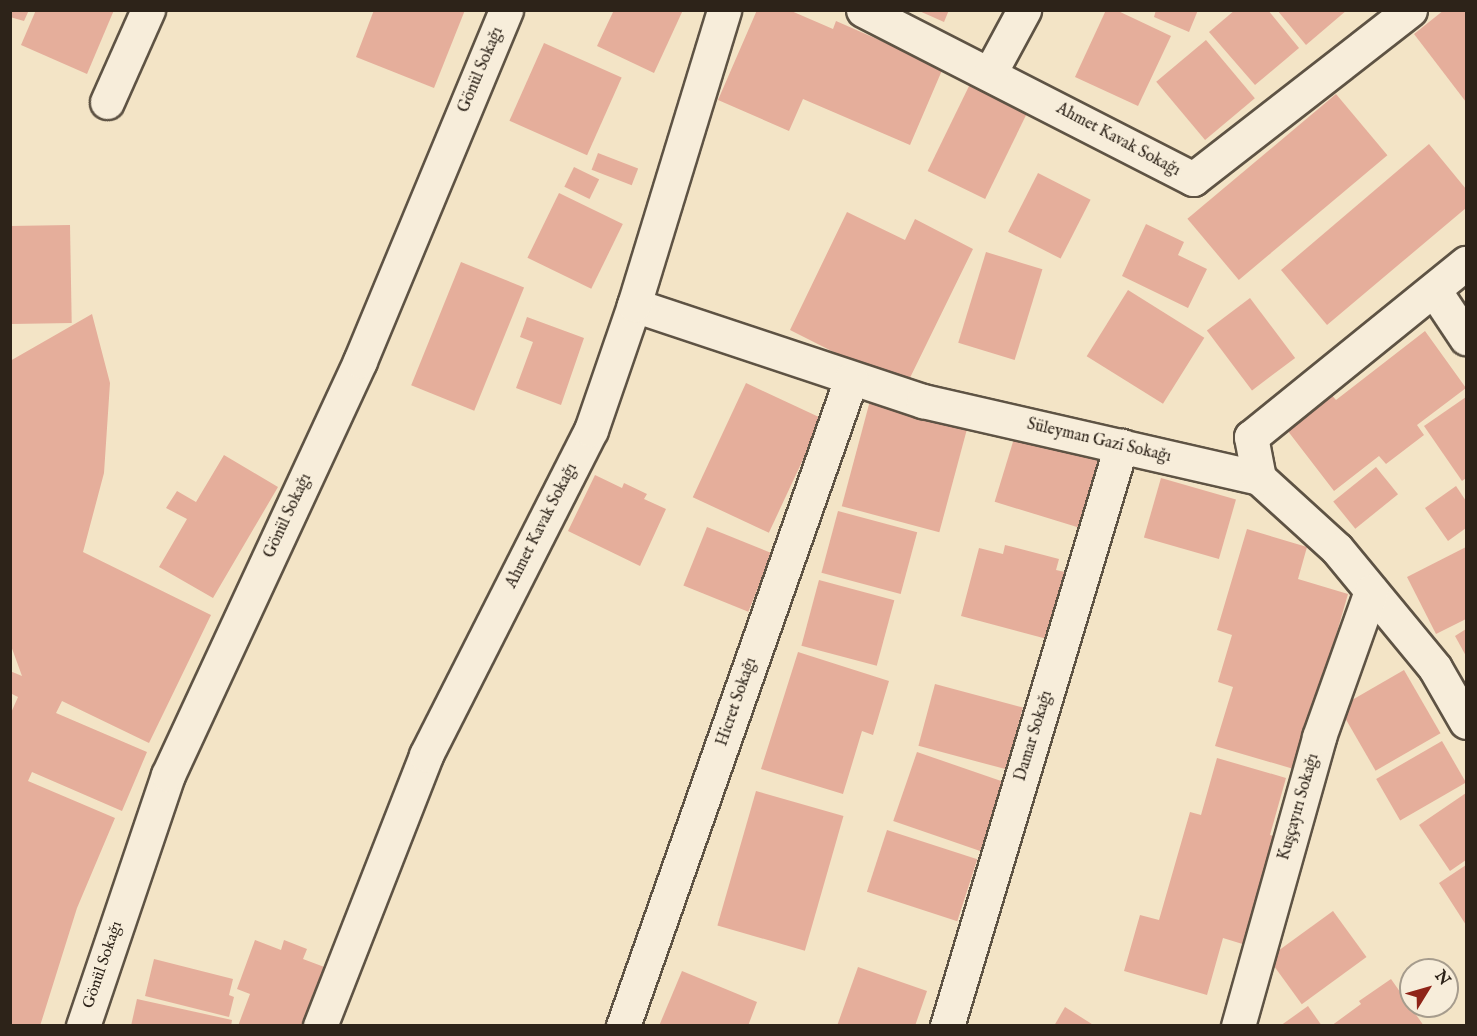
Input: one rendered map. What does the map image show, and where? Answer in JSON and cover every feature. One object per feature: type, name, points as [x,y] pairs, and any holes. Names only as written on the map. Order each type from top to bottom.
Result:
[{"type":"street","points":[[107,102],[148,10]]},
{"type":"street","name":"Gönül Sokağı","points":[[82,1026],[168,776],[360,361],[506,10]]},
{"type":"street","name":"Ahmet Kavak Sokağı","points":[[320,1026],[426,754],[591,430],[634,305],[724,10]]},
{"type":"street","name":"Ahmet Kavak Sokağı","points":[[863,10],[990,73],[1193,179],[1410,10]]},
{"type":"street","points":[[990,73],[1024,10]]},
{"type":"street","points":[[1259,478],[1251,437],[1467,263]]},
{"type":"street","points":[[1434,290],[1467,338]]},
{"type":"street","name":"Süleyman Gazi Sokağı","points":[[634,305],[851,379],[923,401],[1259,478],[1337,549],[1435,668],[1467,722]]},
{"type":"street","name":"Hicret Sokağı","points":[[623,1026],[851,379]]},
{"type":"street","name":"Damar Sokağı","points":[[947,1026],[1121,446]]},
{"type":"street","name":"Kuşçayırı Sokağı","points":[[1238,1026],[1319,737],[1371,591]]},
{"type":"building","points":[[10,10],[29,10],[24,21],[10,17]]},
{"type":"building","points":[[36,10],[114,10],[87,74],[21,45]]},
{"type":"building","points":[[374,10],[465,10],[434,88],[356,57]]},
{"type":"building","points":[[614,10],[683,10],[654,73],[597,46]]},
{"type":"building","points":[[757,10],[789,10],[833,29],[836,21],[943,68],[910,145],[803,99],[789,131],[718,100]]},
{"type":"building","points":[[917,10],[949,10],[944,22]]},
{"type":"building","points":[[1106,10],[1116,10],[1171,36],[1138,106],[1075,77]]},
{"type":"building","points":[[1156,10],[1198,10],[1189,32],[1154,17]]},
{"type":"building","points":[[1235,10],[1268,10],[1299,48],[1255,85],[1209,32]]},
{"type":"building","points":[[1277,10],[1347,10],[1306,45]]},
{"type":"building","points":[[1444,10],[1466,10],[1466,102],[1414,34]]},
{"type":"building","points":[[1206,40],[1255,98],[1205,140],[1156,82]]},
{"type":"building","points":[[544,43],[622,78],[587,155],[509,121]]},
{"type":"building","points":[[971,82],[1029,110],[985,199],[928,171]]},
{"type":"building","points":[[1336,94],[1387,155],[1239,280],[1187,219]]},
{"type":"building","points":[[1429,144],[1466,189],[1466,208],[1327,325],[1281,270]]},
{"type":"building","points":[[598,153],[638,168],[632,185],[592,170]]},
{"type":"building","points":[[574,167],[599,179],[590,199],[564,187]]},
{"type":"building","points":[[1038,173],[1091,200],[1061,259],[1008,232]]},
{"type":"building","points":[[559,193],[623,224],[591,289],[527,258]]},
{"type":"building","points":[[847,212],[905,240],[915,219],[973,249],[905,388],[790,330]]},
{"type":"building","points":[[1146,224],[1184,242],[1178,255],[1207,269],[1188,308],[1122,276]]},
{"type":"building","points":[[70,225],[72,323],[12,324],[10,226]]},
{"type":"building","points":[[986,252],[1042,269],[1015,360],[958,343]]},
{"type":"building","points":[[461,262],[524,287],[474,411],[411,385]]},
{"type":"building","points":[[1128,290],[1204,338],[1163,404],[1087,356]]},
{"type":"building","points":[[1250,298],[1295,358],[1252,390],[1207,330]]},
{"type":"building","points":[[92,314],[110,383],[104,473],[83,552],[211,615],[149,743],[62,701],[56,713],[147,752],[122,811],[32,772],[28,781],[115,818],[77,908],[40,1026],[10,1026],[10,715],[18,697],[10,693],[10,671],[22,676],[10,643],[10,361]]},
{"type":"building","points":[[527,317],[584,338],[561,405],[516,388],[533,342],[520,337]]},
{"type":"building","points":[[1425,331],[1466,388],[1417,425],[1424,435],[1386,464],[1379,456],[1334,491],[1284,426],[1329,392],[1336,400]]},
{"type":"building","points":[[746,383],[822,418],[769,533],[693,497]]},
{"type":"building","points":[[871,397],[969,423],[939,532],[842,506]]},
{"type":"building","points":[[1466,397],[1466,478],[1462,481],[1424,426]]},
{"type":"building","points":[[1016,432],[1099,457],[1078,527],[995,502]]},
{"type":"building","points":[[224,455],[278,487],[213,598],[159,567],[187,519],[166,508],[177,491],[196,502]]},
{"type":"building","points":[[1376,467],[1398,494],[1355,529],[1333,502]]},
{"type":"building","points":[[595,475],[622,488],[624,483],[647,494],[644,499],[666,509],[640,566],[568,531]]},
{"type":"building","points":[[1161,478],[1236,499],[1219,559],[1144,538]]},
{"type":"building","points":[[1456,486],[1466,501],[1466,528],[1448,541],[1425,508]]},
{"type":"building","points":[[838,511],[917,532],[901,594],[821,573]]},
{"type":"building","points":[[707,527],[772,553],[748,612],[683,585]]},
{"type":"building","points":[[1247,529],[1307,547],[1298,579],[1348,594],[1297,770],[1215,746],[1233,687],[1218,682],[1232,635],[1217,630]]},
{"type":"building","points":[[1005,545],[1059,559],[1056,570],[1065,572],[1047,639],[961,616],[979,548],[1003,554]]},
{"type":"building","points":[[1466,547],[1466,619],[1436,634],[1407,577]]},
{"type":"building","points":[[819,580],[894,600],[877,666],[801,646]]},
{"type":"building","points":[[1466,629],[1466,656],[1455,636]]},
{"type":"building","points":[[798,652],[889,681],[873,735],[862,731],[843,794],[761,769]]},
{"type":"building","points":[[1404,670],[1440,733],[1376,771],[1339,708]]},
{"type":"building","points":[[935,684],[1023,708],[1006,769],[918,746]]},
{"type":"building","points":[[1442,741],[1466,783],[1400,821],[1376,779]]},
{"type":"building","points":[[917,752],[1004,782],[980,851],[893,821]]},
{"type":"building","points":[[1217,758],[1286,778],[1270,835],[1280,838],[1249,946],[1223,938],[1207,995],[1124,971],[1140,915],[1159,920],[1190,812],[1201,815]]},
{"type":"building","points":[[756,791],[843,816],[805,951],[717,926]]},
{"type":"building","points":[[1466,793],[1466,860],[1450,871],[1419,825]]},
{"type":"building","points":[[887,830],[977,859],[957,921],[867,892]]},
{"type":"building","points":[[1466,865],[1466,925],[1439,883]]},
{"type":"building","points":[[1333,911],[1367,957],[1302,1004],[1268,958]]},
{"type":"building","points":[[255,940],[281,950],[284,940],[307,949],[303,959],[327,968],[306,1026],[238,1026],[250,994],[237,989]]},
{"type":"building","points":[[154,959],[233,979],[229,995],[234,997],[229,1017],[145,996]]},
{"type":"building","points":[[858,967],[927,991],[915,1026],[837,1026]]},
{"type":"building","points":[[682,971],[757,1002],[748,1026],[659,1026]]},
{"type":"building","points":[[1391,979],[1399,990],[1399,1018],[1418,1018],[1424,1026],[1331,1026],[1361,1004],[1359,1001]]},
{"type":"building","points":[[137,999],[232,1020],[231,1026],[131,1026]]},
{"type":"building","points":[[1308,1006],[1322,1026],[1280,1026]]},
{"type":"building","points":[[1065,1007],[1095,1026],[1054,1026]]}]
